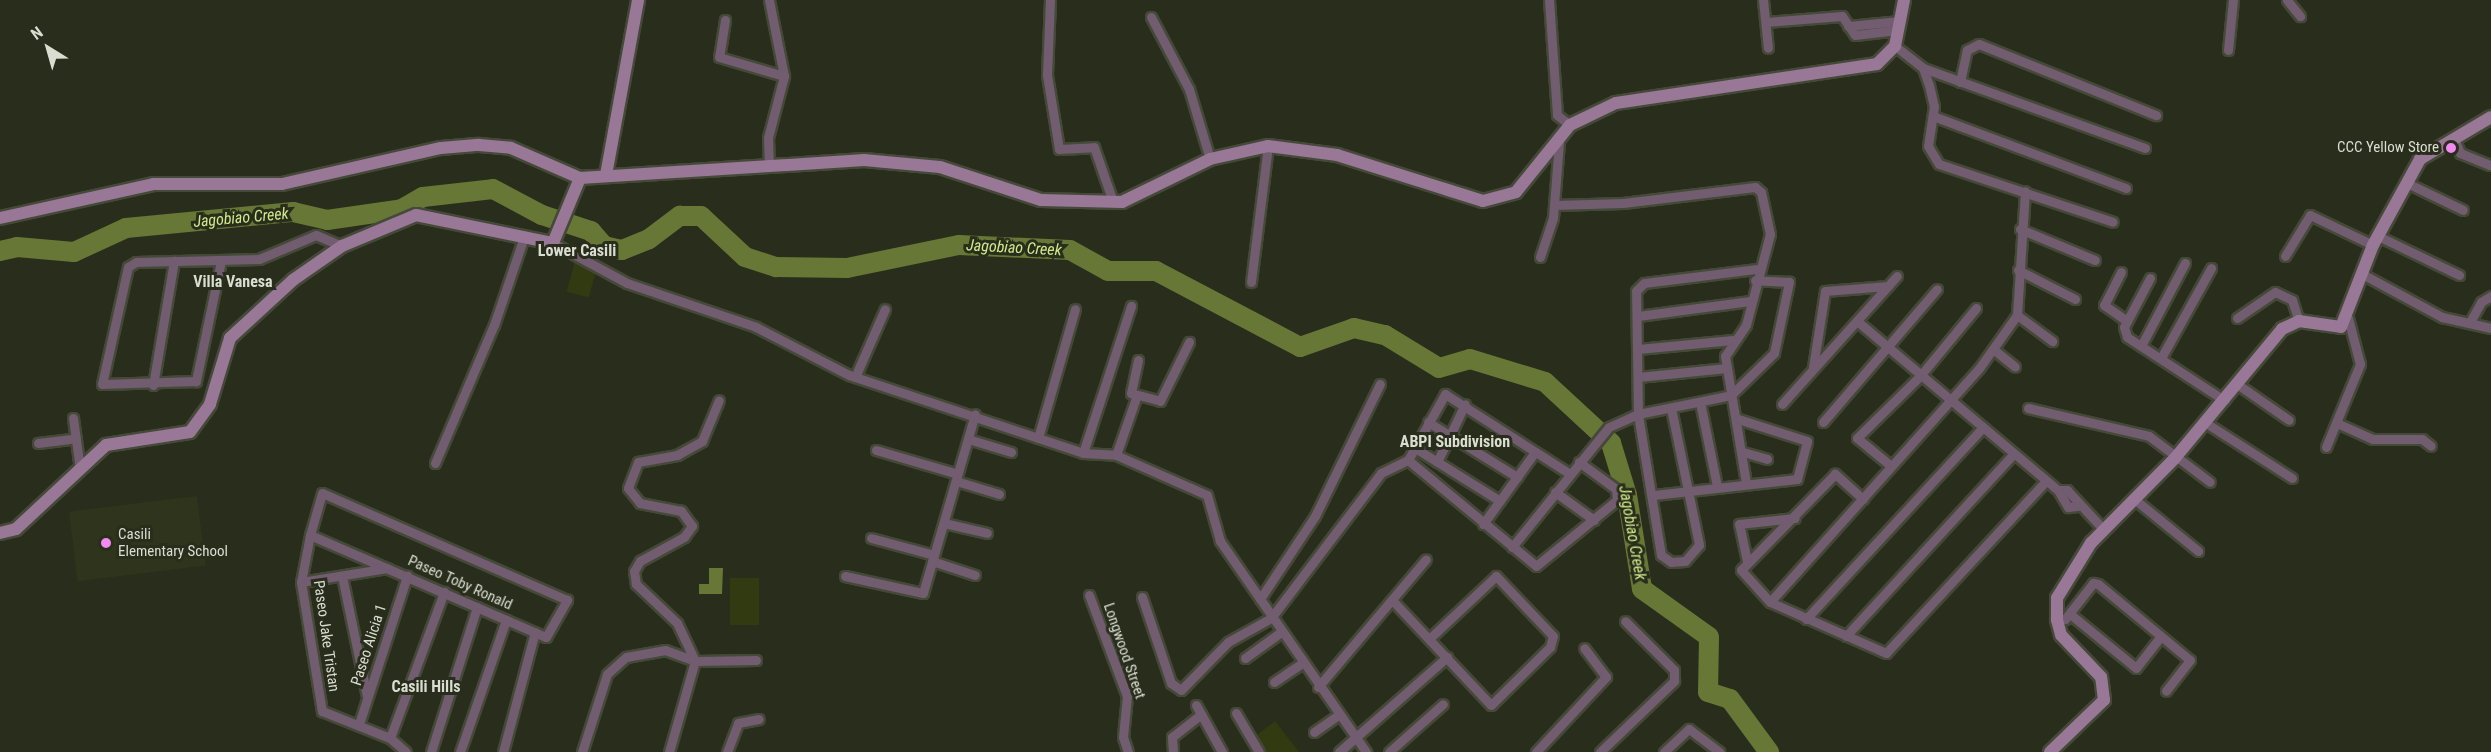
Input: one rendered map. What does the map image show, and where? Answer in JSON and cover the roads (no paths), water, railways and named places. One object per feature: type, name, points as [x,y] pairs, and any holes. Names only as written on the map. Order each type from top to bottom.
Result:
[{"type":"street","points":[[606,175],[638,0]]},
{"type":"street","points":[[769,0],[784,76],[768,138],[769,165]]},
{"type":"street","points":[[1050,0],[1047,75],[1059,149],[1094,147],[1113,202]]},
{"type":"street","points":[[1549,0],[1557,115],[1570,125]]},
{"type":"street","points":[[1763,0],[1768,48]]},
{"type":"street","points":[[0,218],[153,184],[282,184],[465,146],[511,147],[580,178],[769,165],[916,163],[1041,200],[1113,202],[1148,193],[1210,159],[1268,146],[1337,155],[1483,201],[1516,192],[1559,142],[1570,125],[1616,103],[1878,64],[1895,46],[1904,0]]},
{"type":"street","points":[[2228,50],[2233,0]]},
{"type":"street","points":[[2287,0],[2300,16]]},
{"type":"street","points":[[1766,22],[1842,16],[1848,26],[1899,25]]},
{"type":"street","points":[[1151,17],[1189,89],[1210,159]]},
{"type":"street","points":[[724,20],[718,57],[784,76]]},
{"type":"street","points":[[1960,82],[1967,50],[1979,44],[2156,115]]},
{"type":"street","points":[[1895,46],[1923,68],[2145,148]]},
{"type":"street","points":[[1923,68],[1933,116],[1928,146],[1939,164],[2113,222]]},
{"type":"street","points":[[1933,116],[2126,188]]},
{"type":"street","points":[[2050,752],[2104,700],[2100,677],[2061,635],[2057,620],[2057,598],[2104,530],[2206,423],[2282,329],[2299,321],[2341,327],[2348,318],[2375,240],[2420,159],[2454,141],[2491,117]]},
{"type":"street","points":[[2454,141],[2460,153],[2490,165]]},
{"type":"street","points":[[1540,257],[1554,205],[1559,142]]},
{"type":"street","points":[[1251,282],[1268,146]]},
{"type":"street","points":[[556,237],[580,178]]},
{"type":"street","points":[[2408,183],[2463,210]]},
{"type":"street","points":[[1554,205],[1623,203],[1755,187],[1761,192],[1770,234],[1757,269],[1746,325],[1733,340],[1727,368],[1738,419],[1746,483]]},
{"type":"street","points":[[1770,602],[1950,401],[1993,349],[2017,315],[2020,229],[2025,191]]},
{"type":"street","points":[[0,533],[16,530],[106,445],[190,432],[210,404],[230,338],[293,280],[342,246],[416,215],[524,237],[556,237],[627,283],[756,327],[855,377],[975,414],[1083,453],[1116,455],[1206,495],[1212,528],[1318,687],[1365,752]]},
{"type":"street","points":[[2285,256],[2310,215],[2459,275]]},
{"type":"street","points":[[2020,229],[2095,260]]},
{"type":"street","points":[[221,261],[196,381],[106,387],[100,381],[123,273],[136,262],[259,259],[305,236],[342,246]]},
{"type":"street","points":[[435,463],[494,325],[524,237]]},
{"type":"street","points":[[153,385],[174,261]]},
{"type":"street","points":[[2141,346],[2185,263]]},
{"type":"street","points":[[2161,358],[2211,268]]},
{"type":"street","points":[[1671,408],[1699,545],[1685,561],[1671,562],[1661,555],[1654,495],[1638,414],[1636,291],[1644,283],[1757,269]]},
{"type":"street","points":[[2018,270],[2075,299]]},
{"type":"street","points":[[2121,272],[2104,305],[2127,321]]},
{"type":"street","points":[[2364,275],[2442,317],[2491,328]]},
{"type":"street","points":[[1782,404],[1897,276]]},
{"type":"street","points":[[2150,278],[2127,321],[2125,333],[2224,400]]},
{"type":"street","points":[[1512,547],[1609,428],[1638,414],[1731,395],[1777,347],[1789,282],[1755,280]]},
{"type":"street","points":[[1813,368],[1825,291],[1888,286]]},
{"type":"street","points":[[1823,422],[1888,350],[1937,289]]},
{"type":"street","points":[[2237,318],[2275,291],[2292,300],[2299,321]]},
{"type":"street","points":[[2470,322],[2481,302],[2491,296]]},
{"type":"street","points":[[1638,316],[1750,301]]},
{"type":"street","points":[[1083,453],[1131,306]]},
{"type":"street","points":[[1891,466],[1857,438],[1920,376],[1976,308]]},
{"type":"street","points":[[855,377],[885,309]]},
{"type":"street","points":[[1038,438],[1075,309]]},
{"type":"street","points":[[2017,315],[2052,341]]},
{"type":"street","points":[[2326,447],[2339,424],[2360,364],[2348,318]]},
{"type":"street","points":[[1857,321],[1888,350],[2046,481],[2058,490],[2067,490],[2077,506],[2104,530]]},
{"type":"street","points":[[1638,349],[1733,340]]},
{"type":"street","points":[[1138,360],[1130,388],[1136,398],[1155,403],[1166,396],[1189,342]]},
{"type":"street","points":[[1993,349],[2015,367]]},
{"type":"street","points":[[1638,377],[1727,368]]},
{"type":"street","points":[[1260,599],[1315,516],[1380,384]]},
{"type":"street","points":[[2237,384],[2289,420]]},
{"type":"street","points":[[1142,597],[1171,683],[1181,690],[1228,642],[1271,618],[1381,473],[1408,460],[1445,394],[1465,404],[1570,474]]},
{"type":"street","points":[[1116,455],[1136,398]]},
{"type":"street","points":[[669,752],[695,661],[677,623],[633,579],[640,561],[684,537],[690,520],[681,511],[640,503],[628,488],[638,462],[676,455],[702,441],[719,400]]},
{"type":"street","points":[[1700,402],[1718,486]]},
{"type":"street","points":[[1437,462],[1465,404]]},
{"type":"street","points":[[2028,408],[2149,436],[2178,454],[2210,482]]},
{"type":"street","points":[[845,576],[918,595],[933,558],[975,414]]},
{"type":"street","points":[[73,418],[80,469]]},
{"type":"street","points":[[1654,495],[1718,486],[1797,479],[1808,446],[1805,440],[1738,419]]},
{"type":"street","points":[[1428,422],[1517,477]]},
{"type":"street","points":[[2206,423],[2292,478]]},
{"type":"street","points":[[2339,424],[2373,439],[2422,439],[2431,446]]},
{"type":"street","points":[[1806,619],[1983,427]]},
{"type":"street","points":[[38,443],[76,438]]},
{"type":"street","points":[[968,439],[1011,452]]},
{"type":"street","points":[[1415,448],[1500,501]]},
{"type":"street","points":[[876,450],[957,477],[999,494]]},
{"type":"street","points":[[1483,524],[1535,452]]},
{"type":"street","points":[[1743,452],[1767,459]]},
{"type":"street","points":[[1846,636],[2014,453]]},
{"type":"street","points":[[1408,460],[1536,566],[1617,500],[1617,492],[1579,462]]},
{"type":"street","points":[[1863,500],[1836,474],[1795,518],[1747,561],[1741,570],[1770,602],[1886,653],[2046,481]]},
{"type":"street","points":[[1555,492],[1594,520]]},
{"type":"street","name":"Paseo Jake Tristan","points":[[358,724],[322,711],[302,582],[310,535],[322,493],[564,596],[567,603],[552,635],[535,632]]},
{"type":"street","points":[[2133,498],[2198,551]]},
{"type":"street","points":[[1747,561],[1739,524],[1795,518]]},
{"type":"street","points":[[944,523],[987,533]]},
{"type":"street","points":[[310,535],[387,568]]},
{"type":"street","points":[[871,538],[933,558],[975,575]]},
{"type":"street","points":[[1318,687],[1426,558]]},
{"type":"street","name":"Paseo Toby Ronald","points":[[302,582],[387,568],[535,632]]},
{"type":"street","points":[[342,576],[367,699]]},
{"type":"street","name":"Paseo Alicia 1","points":[[358,724],[407,576]]},
{"type":"street","points":[[1392,600],[1431,637],[1491,705],[1550,647],[1553,636],[1496,576],[1431,637]]},
{"type":"street","points":[[2057,620],[2070,614],[2093,583],[2098,584],[2190,660],[2166,691]]},
{"type":"street","points":[[390,738],[444,592]]},
{"type":"street","name":"Longwood Street","points":[[1089,595],[1127,696],[1123,736],[1128,752]]},
{"type":"street","points":[[431,752],[477,607]]},
{"type":"street","points":[[2070,614],[2136,668],[2160,637]]},
{"type":"street","points":[[460,752],[506,620]]},
{"type":"street","points":[[1600,752],[1674,681],[1674,670],[1625,621]]},
{"type":"street","points":[[503,752],[535,632]]},
{"type":"street","points":[[1245,658],[1281,632]]},
{"type":"street","points":[[1536,752],[1606,677],[1584,648]]},
{"type":"street","points":[[582,752],[614,664],[642,651],[677,652],[695,661],[756,660]]},
{"type":"street","points":[[1339,752],[1357,740],[1447,657]]},
{"type":"street","points":[[1274,682],[1302,663]]},
{"type":"street","points":[[1389,752],[1443,704]]},
{"type":"street","points":[[1196,705],[1222,752]]},
{"type":"street","points":[[1236,713],[1259,752]]},
{"type":"street","points":[[1173,752],[1172,738],[1201,714]]},
{"type":"street","points":[[1314,732],[1338,715]]},
{"type":"street","points":[[727,752],[738,723],[759,719]]},
{"type":"street","points":[[358,724],[390,738],[406,752]]},
{"type":"street","points":[[1664,752],[1689,729],[1719,752]]},
{"type":"waterway","name":"Jagobiao Creek","points":[[0,251],[17,247],[74,252],[126,228],[293,212],[327,220],[402,209],[423,197],[493,189],[542,215],[591,231],[604,246],[622,250],[649,239],[680,216],[701,216],[745,257],[776,267],[847,268],[959,245],[1070,250],[1108,271],[1156,271],[1300,347],[1354,328],[1385,335],[1439,368],[1470,359],[1545,382],[1611,443],[1627,495],[1642,589],[1709,637],[1708,692],[1730,699],[1769,752]]},
{"type":"place","name":"CCC Yellow Store","points":[[2451,148]]},
{"type":"place","name":"Casili Elementary School","points":[[106,543]]},
{"type":"district","name":"Lower Casili","points":[[577,251]]},
{"type":"district","name":"Villa Vanesa","points":[[233,282]]},
{"type":"district","name":"ABPI Subdivision","points":[[1455,442]]},
{"type":"district","name":"Casili Hills","points":[[426,687]]}]
